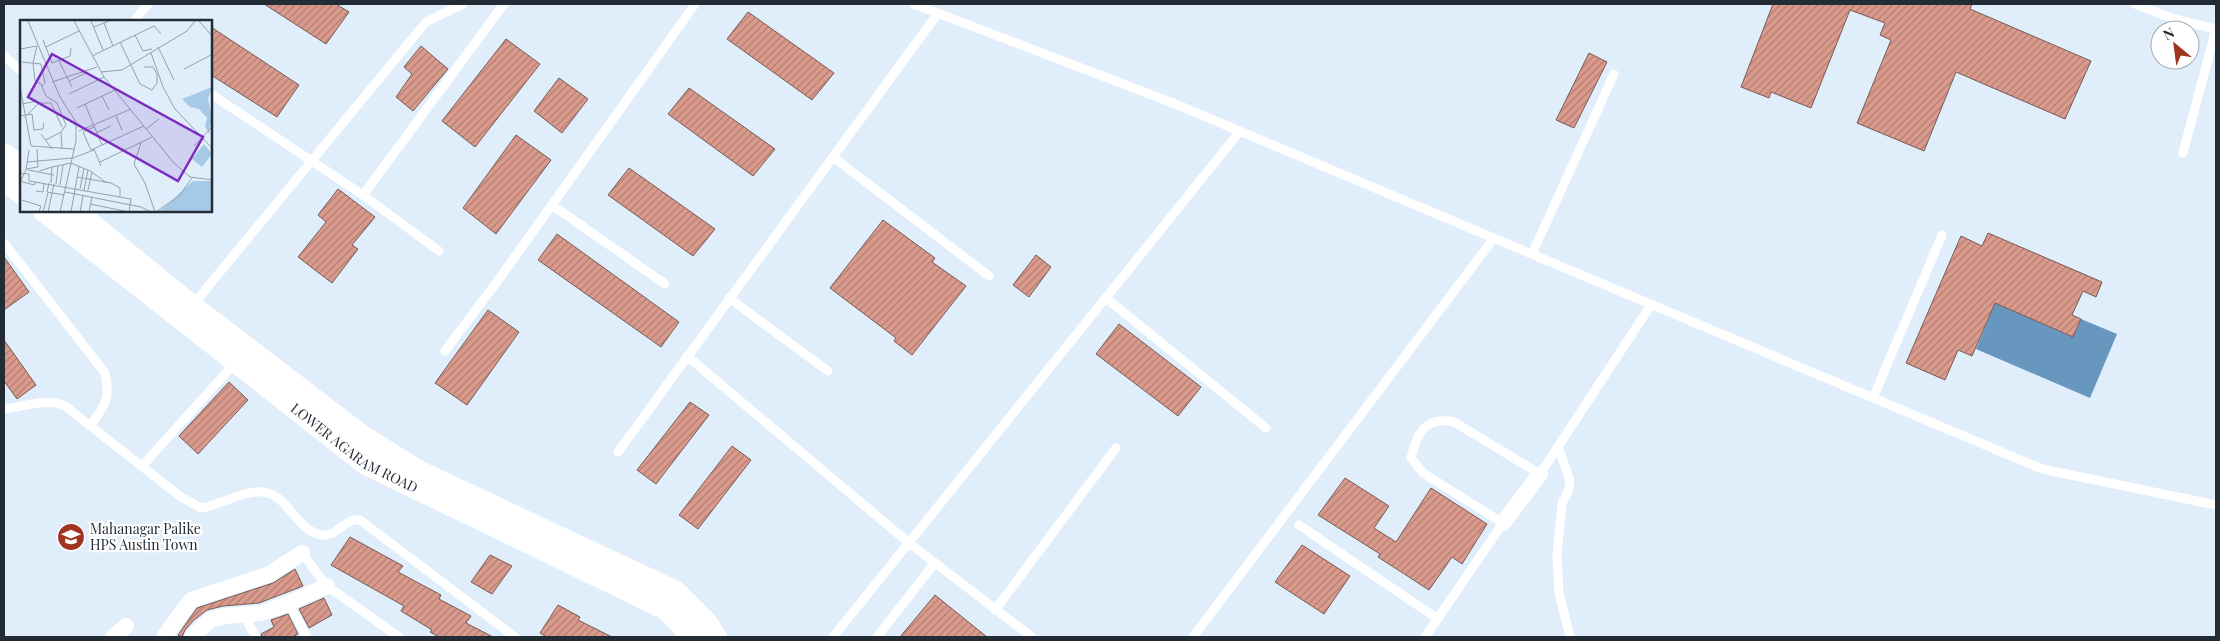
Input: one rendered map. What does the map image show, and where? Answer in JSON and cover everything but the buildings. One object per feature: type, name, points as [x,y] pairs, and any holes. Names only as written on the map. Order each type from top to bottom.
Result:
[{"type":"main road","points":[[4,154],[20,167]]},
{"type":"main road","points":[[4,179],[20,192]]},
{"type":"main road","name":"LOWER AGARAM ROAD","points":[[45,212],[362,436],[420,472],[676,592],[706,622],[716,637]]},
{"type":"main road","name":"LOWER AGARAM ROAD","points":[[76,212],[186,313],[235,362],[366,464],[666,609],[693,637]]},
{"type":"street","points":[[1503,523],[1540,474]]},
{"type":"street","points":[[169,635],[191,600],[270,574],[302,554]]},
{"type":"street","points":[[192,637],[210,620],[242,614],[261,613],[289,603],[326,586]]},
{"type":"street","points":[[113,637],[126,626]]},
{"type":"lane","points":[[135,20],[148,4]]},
{"type":"lane","points":[[186,313],[426,22],[464,4]]},
{"type":"lane","points":[[363,195],[504,4]]},
{"type":"lane","points":[[445,351],[695,4]]},
{"type":"lane","points":[[914,4],[1173,103],[2042,470],[2216,505]]},
{"type":"lane","points":[[2135,4],[2174,19],[2216,29],[2183,153]]},
{"type":"lane","points":[[618,452],[938,13]]},
{"type":"lane","points":[[4,56],[20,70]]},
{"type":"lane","points":[[1532,254],[1614,74]]},
{"type":"lane","points":[[212,95],[363,195],[439,251]]},
{"type":"lane","points":[[834,637],[1240,131]]},
{"type":"lane","points":[[833,157],[989,276]]},
{"type":"lane","points":[[552,205],[665,284]]},
{"type":"lane","points":[[1873,398],[1942,236]]},
{"type":"lane","points":[[1193,637],[1494,238]]},
{"type":"lane","points":[[4,242],[105,373],[108,389],[105,405],[91,425]]},
{"type":"lane","points":[[729,298],[828,371]]},
{"type":"lane","points":[[1106,298],[1266,428]]},
{"type":"lane","points":[[1425,637],[1503,523],[1423,473],[1411,458],[1415,440],[1420,432],[1431,422],[1445,420],[1454,422],[1540,474],[1651,304]]},
{"type":"lane","points":[[687,356],[934,564],[1032,637]]},
{"type":"lane","points":[[142,466],[235,362]]},
{"type":"lane","points":[[4,409],[48,401],[57,402],[91,425],[181,497],[201,508],[250,493],[266,492],[274,496],[310,530],[323,535],[331,533],[351,520],[360,520],[515,637]]},
{"type":"lane","points":[[1558,446],[1570,481],[1568,492],[1562,503],[1558,556],[1559,593],[1570,637]]},
{"type":"lane","points":[[995,610],[1116,448]]},
{"type":"lane","points":[[1299,525],[1438,619]]},
{"type":"lane","points":[[302,554],[326,586],[400,637]]},
{"type":"lane","points":[[877,637],[934,564]]},
{"type":"lane","points":[[289,603],[306,637]]},
{"type":"lane","points":[[242,614],[256,637]]},
{"type":"water","points":[[1995,303],[2073,337],[2081,319],[2117,334],[2090,398],[1976,349]]},
{"type":"place","name":"Mahanagar Palike HPS Austin Town","points":[[71,537]]}]
